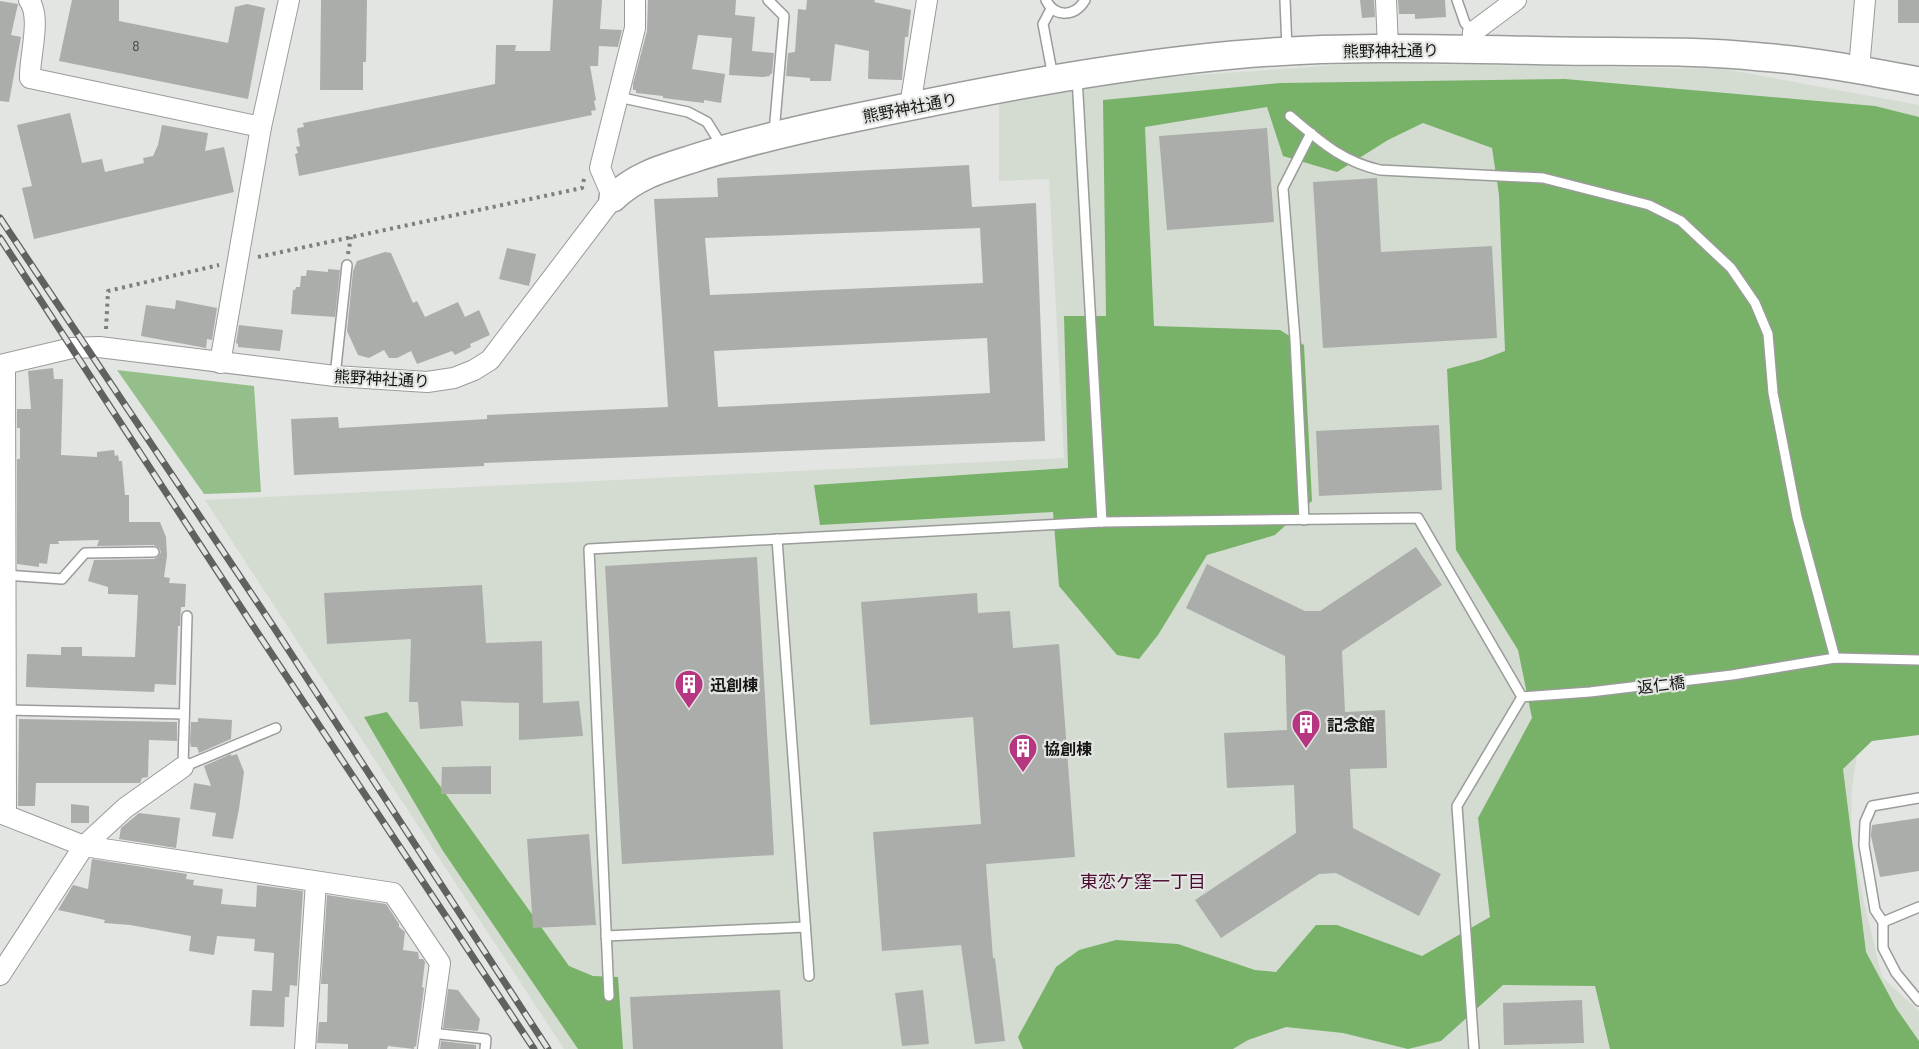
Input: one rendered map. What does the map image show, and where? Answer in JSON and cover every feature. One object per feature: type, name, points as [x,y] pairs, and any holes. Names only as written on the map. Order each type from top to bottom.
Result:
[{"type":"main road","name":"熊野神社通り","points":[[612,198],[625,186],[647,174],[724,148],[774,135],[910,106],[1065,77],[1170,62],[1287,52],[1388,48],[1472,41],[1760,57],[1859,69],[1919,81]]},
{"type":"street","points":[[29,0],[32,4],[34,29],[29,68],[30,78],[261,128]]},
{"type":"street","points":[[220,363],[261,128],[289,0]]},
{"type":"street","points":[[612,198],[600,168],[635,28],[634,0]]},
{"type":"street","points":[[910,106],[927,0]]},
{"type":"street","points":[[1386,0],[1388,48]]},
{"type":"street","points":[[1472,41],[1516,0]]},
{"type":"street","points":[[1859,69],[1865,0]]},
{"type":"street","name":"熊野神社通り","points":[[3,365],[72,348],[109,348],[335,376],[428,382],[454,378],[490,360],[612,198]]},
{"type":"street","points":[[3,365],[3,575],[7,710],[3,814],[84,846],[393,893],[440,963],[430,1041]]},
{"type":"street","points":[[0,975],[84,846],[125,808],[183,767]]},
{"type":"street","points":[[305,1049],[316,882]]},
{"type":"lane","points":[[768,0],[784,16],[774,135]]},
{"type":"lane","points":[[1085,0],[1076,11],[1062,14],[1049,4],[1043,24],[1065,77],[1102,522]]},
{"type":"lane","points":[[1285,0],[1287,52]]},
{"type":"lane","points":[[1457,0],[1472,41]]},
{"type":"lane","points":[[618,98],[688,112],[706,122],[724,148]]},
{"type":"lane","points":[[1290,116],[1328,148],[1358,165],[1380,170],[1543,178],[1649,205],[1681,221],[1699,236],[1731,268],[1755,303],[1768,334],[1773,393],[1797,517],[1835,658]]},
{"type":"lane","points":[[1304,520],[1295,339],[1283,188],[1311,133]]},
{"type":"lane","points":[[335,376],[347,265]]},
{"type":"lane","points":[[609,996],[589,549],[1102,522],[1418,518],[1522,697],[1457,806],[1474,1049]]},
{"type":"lane","points":[[777,539],[809,976]]},
{"type":"lane","points":[[3,575],[62,579],[85,553],[154,552]]},
{"type":"lane","points":[[187,616],[183,767],[276,728]]},
{"type":"lane","name":"返仁橋","points":[[1522,697],[1590,692],[1732,675],[1835,658],[1919,660]]},
{"type":"lane","points":[[7,710],[184,714]]},
{"type":"lane","points":[[1919,798],[1872,806],[1865,822],[1864,845],[1875,910],[1882,922],[1882,948],[1896,973],[1919,1001]]},
{"type":"lane","points":[[1882,922],[1919,907]]},
{"type":"lane","points":[[606,936],[805,927]]},
{"type":"lane","points":[[430,1041],[486,1039],[485,1049]]},
{"type":"path","points":[[109,348],[105,331],[108,291],[582,188],[586,171],[600,168]]},
{"type":"shaded area","points":[[1367,63],[1724,69],[1919,105],[1919,726],[1860,735],[1852,788],[1851,835],[1882,977],[1919,1011],[1919,1049],[564,1049],[205,500],[1064,458],[1049,179],[999,181],[999,103],[1154,78]]},
{"type":"green space","points":[[1565,79],[1875,106],[1919,117],[1919,735],[1872,741],[1843,769],[1866,952],[1896,1008],[1919,1041],[1919,1049],[1610,1049],[1595,986],[1503,985],[1441,1041],[1408,1049],[1343,1033],[1286,1027],[1248,1040],[1233,1049],[1023,1049],[1018,1037],[1056,967],[1079,950],[1116,940],[1178,944],[1255,970],[1276,972],[1316,925],[1337,925],[1422,956],[1490,917],[1478,818],[1532,718],[1518,650],[1456,550],[1447,369],[1505,351],[1499,195],[1492,148],[1423,123],[1388,140],[1337,172],[1283,156],[1267,107],[1145,127],[1154,326],[1280,330],[1304,345],[1312,501],[1275,535],[1207,555],[1158,635],[1139,659],[1117,655],[1059,586],[1053,512],[820,525],[814,485],[1068,468],[1064,316],[1106,316],[1103,100],[1280,83]]},
{"type":"green space","points":[[117,370],[254,386],[261,492],[204,494]]},
{"type":"green space","points":[[387,712],[569,966],[593,976],[618,977],[623,1049],[578,1049],[443,851],[364,717]]},
{"type":"building","points":[[72,0],[119,0],[119,21],[228,43],[235,7],[247,4],[265,8],[248,99],[59,61]]},
{"type":"building","points":[[321,0],[367,0],[363,90],[320,90]]},
{"type":"building","points":[[553,0],[602,0],[600,29],[622,30],[618,47],[599,46],[598,66],[590,66],[596,100],[594,101],[596,110],[591,111],[592,115],[299,176],[295,154],[298,153],[296,147],[300,146],[297,130],[304,127],[303,123],[495,84],[496,45],[516,45],[515,51],[550,51]]},
{"type":"building","points":[[648,0],[736,0],[735,15],[755,17],[752,51],[774,53],[772,74],[763,77],[729,75],[732,38],[698,35],[692,69],[725,74],[721,103],[704,100],[704,103],[636,93],[636,90],[633,90],[633,84],[647,31]]},
{"type":"building","points":[[807,0],[875,0],[874,2],[911,10],[908,37],[905,37],[902,80],[868,79],[869,51],[835,44],[831,81],[810,81],[810,78],[786,76],[788,53],[795,52],[798,9],[806,10]]},
{"type":"building","points":[[1360,0],[1374,0],[1375,17],[1362,18]]},
{"type":"building","points":[[1398,0],[1445,0],[1446,17],[1415,19],[1415,14],[1399,14]]},
{"type":"building","points":[[1898,0],[1919,0],[1919,23],[1898,23]]},
{"type":"building","points":[[0,1],[18,4],[11,35],[21,37],[9,102],[0,101]]},
{"type":"building","points":[[70,113],[82,163],[102,159],[105,172],[144,163],[143,158],[153,156],[162,125],[208,133],[205,151],[224,147],[234,192],[34,239],[22,188],[32,186],[17,125]]},
{"type":"building","points":[[1267,128],[1274,222],[1167,230],[1159,136]]},
{"type":"building","points":[[969,165],[972,207],[1036,203],[1045,441],[484,463],[484,466],[294,475],[291,419],[338,417],[339,428],[487,419],[487,415],[668,407],[654,199],[718,197],[717,178]],"holes":[[[980,228],[983,283],[710,295],[705,238]],[[987,338],[990,393],[718,407],[714,351]]]},
{"type":"building","points":[[1377,178],[1381,252],[1492,246],[1497,338],[1323,348],[1313,182]]},
{"type":"building","points":[[507,248],[536,254],[529,286],[499,279]]},
{"type":"building","points":[[385,252],[391,253],[413,303],[417,301],[425,317],[458,302],[465,317],[479,310],[490,335],[470,344],[471,347],[455,355],[452,351],[417,364],[411,351],[397,358],[389,358],[384,350],[369,358],[358,355],[347,331],[353,271],[357,261]]},
{"type":"building","points":[[328,269],[340,270],[335,317],[291,314],[293,290],[300,287],[301,276],[306,276],[307,270],[328,272]]},
{"type":"building","points":[[176,300],[217,308],[212,340],[207,339],[206,348],[141,336],[146,305],[175,309]]},
{"type":"building","points":[[239,325],[283,330],[280,351],[238,347],[236,343]]},
{"type":"building","points":[[53,368],[54,379],[63,379],[61,455],[97,457],[97,452],[114,450],[115,456],[118,455],[119,461],[122,461],[125,495],[129,495],[129,522],[160,522],[166,537],[167,556],[164,577],[170,578],[169,583],[186,584],[185,607],[181,607],[180,626],[178,626],[176,685],[155,684],[154,692],[26,687],[27,654],[61,655],[61,647],[82,647],[82,656],[135,657],[138,595],[108,594],[108,587],[88,581],[94,560],[154,559],[161,552],[154,545],[97,546],[99,540],[58,541],[59,544],[50,544],[47,564],[39,563],[39,567],[17,564],[17,459],[20,459],[20,428],[17,428],[17,409],[31,409],[28,371]]},
{"type":"building","points":[[1439,425],[1442,490],[1319,496],[1316,431]]},
{"type":"building","name":"記念館","points":[[1416,547],[1442,585],[1342,651],[1345,712],[1385,710],[1387,768],[1350,769],[1353,828],[1441,874],[1419,916],[1336,873],[1319,874],[1221,938],[1195,900],[1296,833],[1294,785],[1227,788],[1224,733],[1287,730],[1285,656],[1186,608],[1207,564],[1305,611],[1320,611]]},
{"type":"building","name":"迅創棟","points":[[757,557],[774,855],[622,864],[605,566]]},
{"type":"building","points":[[482,585],[486,643],[542,641],[543,703],[579,701],[583,736],[519,740],[519,703],[461,701],[463,726],[420,729],[418,702],[409,702],[411,639],[327,644],[324,593]]},
{"type":"building","name":"協創棟","points":[[977,593],[978,613],[1010,611],[1013,648],[1059,644],[1075,857],[986,864],[993,958],[995,958],[1005,1041],[975,1044],[961,945],[882,951],[873,832],[981,824],[973,717],[870,725],[861,602]]},
{"type":"building","points":[[198,718],[232,720],[231,739],[199,753],[197,747],[191,747],[190,742],[191,722],[198,722]]},
{"type":"building","points":[[19,719],[177,722],[177,741],[149,740],[148,777],[142,778],[140,783],[36,783],[35,806],[18,806]]},
{"type":"building","points":[[231,754],[231,756],[237,754],[244,772],[233,839],[212,836],[216,813],[190,809],[194,783],[211,786],[204,766]]},
{"type":"building","points":[[491,766],[491,794],[441,794],[442,767]]},
{"type":"building","points":[[71,804],[89,806],[89,823],[71,823]]},
{"type":"building","points":[[139,813],[180,818],[176,848],[119,839],[121,828]]},
{"type":"building","points":[[1919,818],[1919,871],[1880,877],[1871,836],[1872,825]]},
{"type":"building","points":[[589,834],[596,925],[533,928],[527,839]]},
{"type":"building","points":[[92,859],[187,874],[186,879],[194,880],[193,885],[223,889],[221,904],[256,907],[257,885],[303,891],[297,986],[290,985],[289,997],[285,997],[284,1027],[250,1026],[252,990],[272,991],[274,953],[254,951],[255,939],[217,936],[214,955],[189,951],[191,936],[130,925],[104,923],[105,920],[58,910],[73,885],[88,889]]},
{"type":"building","points":[[327,895],[386,904],[399,927],[405,932],[403,950],[418,952],[419,959],[425,962],[422,987],[424,988],[414,1049],[388,1046],[387,1049],[348,1049],[348,1044],[317,1043],[319,1022],[327,1022],[328,984],[321,984]]},
{"type":"building","points":[[448,989],[458,990],[480,1019],[478,1031],[443,1028]]},
{"type":"building","points":[[780,990],[783,1049],[633,1049],[630,997]]},
{"type":"building","points":[[923,990],[929,1044],[902,1046],[895,993]]},
{"type":"building","points":[[1582,1000],[1584,1043],[1504,1045],[1503,1003]]},
{"type":"building","points":[[441,1041],[476,1045],[476,1049],[440,1049]]},
{"type":"railway","points":[[0,218],[273,626],[548,1049]]},
{"type":"railway","points":[[0,238],[253,626],[534,1049]]},
{"type":"place","name":"迅創棟","points":[[689,710]]},
{"type":"place","name":"記念館","points":[[1306,750]]},
{"type":"place","name":"協創棟","points":[[1023,774]]},
{"type":"district","name":"東恋ケ窪一丁目","points":[[1143,881]]}]
